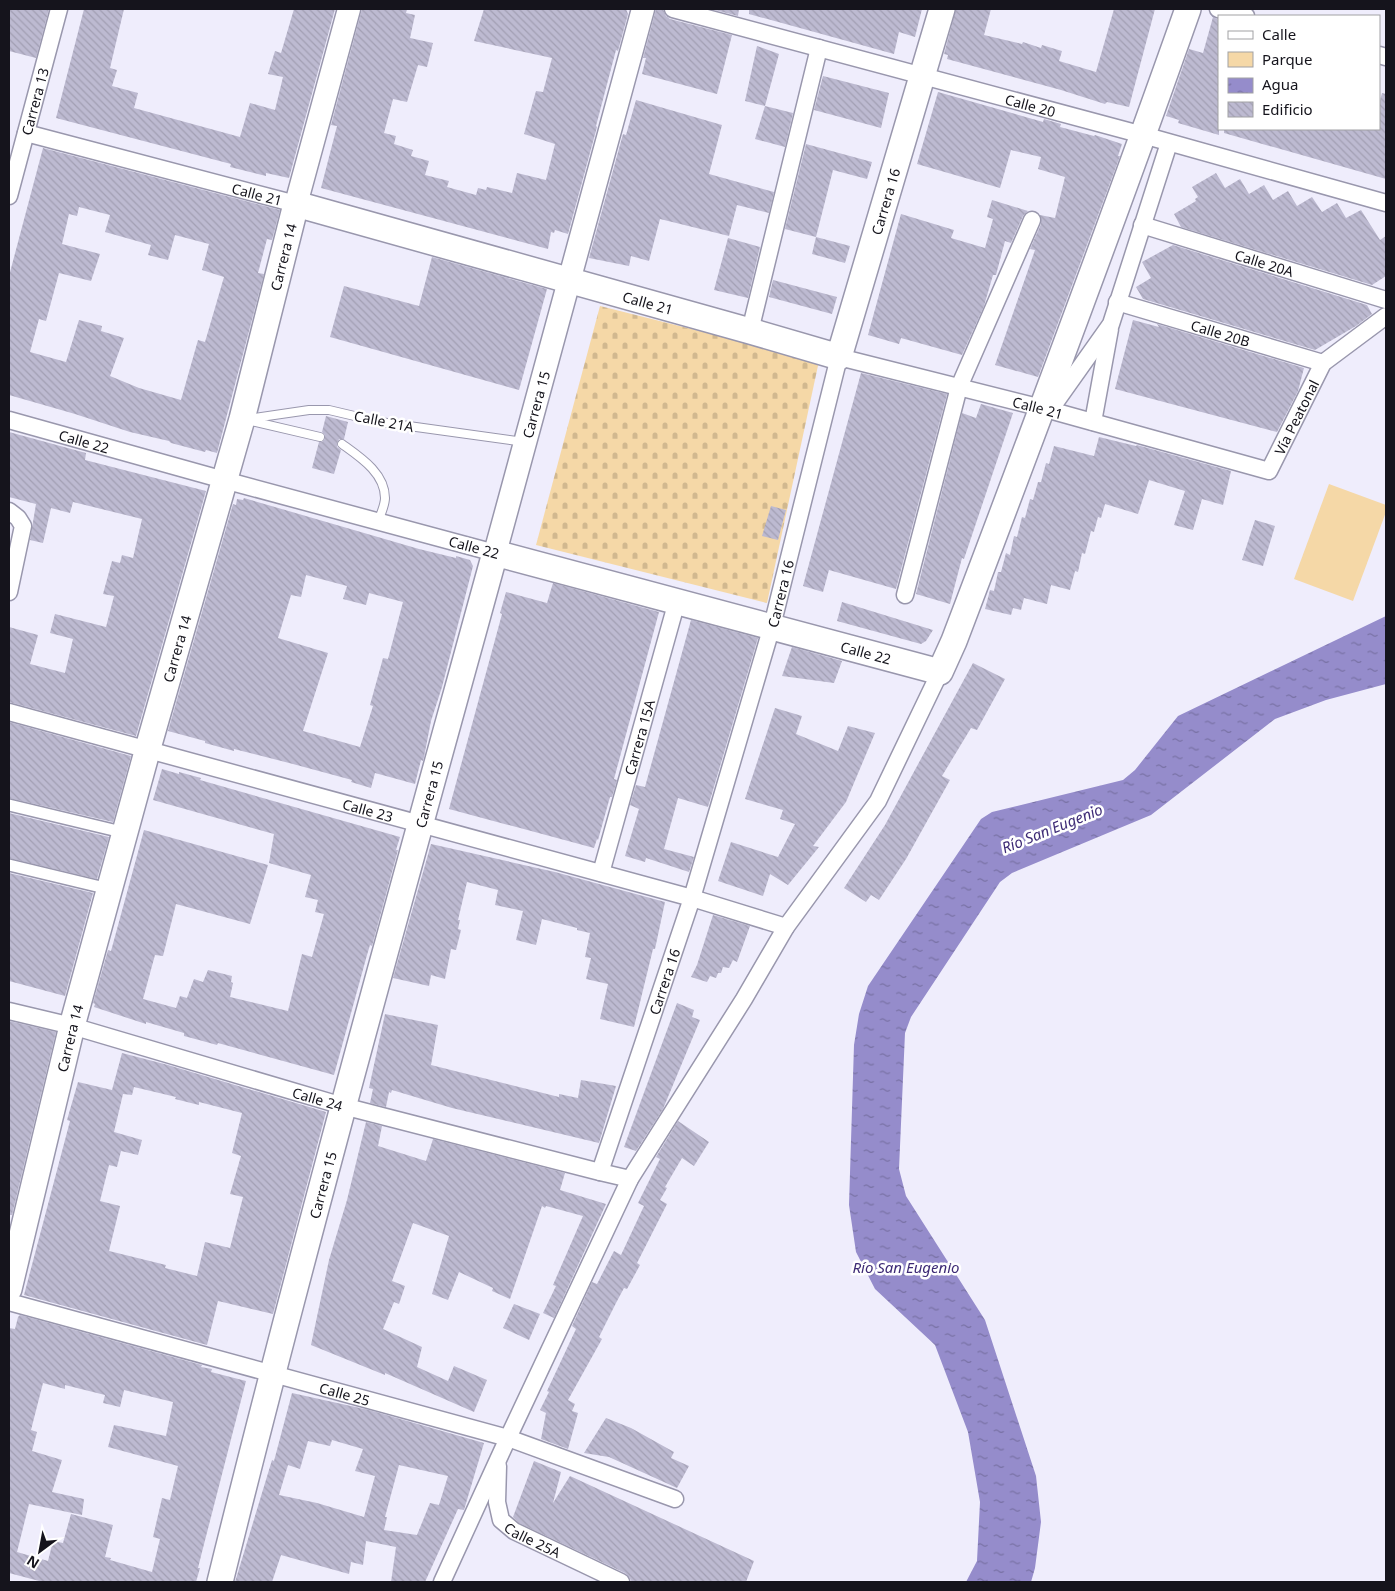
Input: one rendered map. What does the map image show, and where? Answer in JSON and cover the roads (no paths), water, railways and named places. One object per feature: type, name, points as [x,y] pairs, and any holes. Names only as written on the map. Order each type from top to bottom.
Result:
[{"type":"main road","name":"Carrera 14","points":[[9,1289],[72,1026],[148,748],[242,419],[296,204],[349,9]]},
{"type":"main road","name":"Carrera 15","points":[[220,1582],[272,1373],[343,1106],[643,9]]},
{"type":"main road","name":"Carrera 16","points":[[839,358],[942,9]]},
{"type":"main road","points":[[940,672],[1046,409],[1188,9]]},
{"type":"main road","name":"Calle 21","points":[[296,204],[750,331],[839,358]]},
{"type":"main road","name":"Calle 22","points":[[495,553],[940,672]]},
{"type":"street","name":"Carrera 13","points":[[9,196],[59,9]]},
{"type":"street","name":"Calle 20","points":[[673,9],[1169,142],[1386,203]]},
{"type":"street","points":[[1218,9],[1242,15]]},
{"type":"street","points":[[750,331],[819,48]]},
{"type":"street","name":"Calle 21","points":[[26,133],[296,204]]},
{"type":"street","points":[[1093,422],[1110,324],[1169,142]]},
{"type":"street","points":[[905,594],[959,388],[1032,220]]},
{"type":"street","name":"Calle 20A","points":[[1142,225],[1386,300]]},
{"type":"street","name":"Calle 20B","points":[[1117,302],[1323,363]]},
{"type":"street","points":[[1323,363],[1386,316]]},
{"type":"street","points":[[1046,409],[1110,324]]},
{"type":"street","name":"Calle 21","points":[[839,358],[1046,409],[1269,471]]},
{"type":"street","name":"Carrera 16","points":[[600,1172],[692,898],[772,626],[839,358]]},
{"type":"street","name":"Vía Peatonal","points":[[1269,471],[1323,363]]},
{"type":"street","name":"Calle 22","points":[[9,420],[495,553]]},
{"type":"street","points":[[9,510],[24,526],[9,592]]},
{"type":"street","name":"Carrera 15A","points":[[600,873],[677,601]]},
{"type":"street","points":[[442,1582],[630,1178],[744,998],[786,926],[878,801],[940,672]]},
{"type":"street","name":"Calle 23","points":[[9,712],[421,823],[786,926]]},
{"type":"street","points":[[9,805],[126,833]]},
{"type":"street","points":[[9,865],[109,889]]},
{"type":"street","name":"Calle 24","points":[[9,1011],[72,1026],[343,1106],[630,1178]]},
{"type":"street","name":"Calle 25","points":[[9,1302],[508,1438],[675,1499]]},
{"type":"street","name":"Calle 25A","points":[[498,1460],[497,1502],[500,1520],[514,1531],[621,1582]]},
{"type":"lane","name":"Calle 21A","points":[[242,419],[309,410],[329,410],[380,422],[526,442]]},
{"type":"lane","points":[[242,419],[320,438]]},
{"type":"lane","points":[[342,444],[365,461],[380,480],[385,499],[378,522]]},
{"type":"water","name":"Río San Eugenio","points":[[1386,616],[1386,684],[1326,700],[1275,719],[1151,815],[1012,873],[1000,882],[911,1017],[905,1033],[899,1169],[906,1196],[985,1320],[1036,1476],[1041,1522],[1035,1568],[1031,1582],[966,1582],[977,1561],[980,1502],[968,1432],[935,1345],[875,1289],[856,1252],[849,1205],[854,1045],[859,1014],[868,986],[981,819],[992,812],[1123,780],[1135,770],[1178,716]]}]
